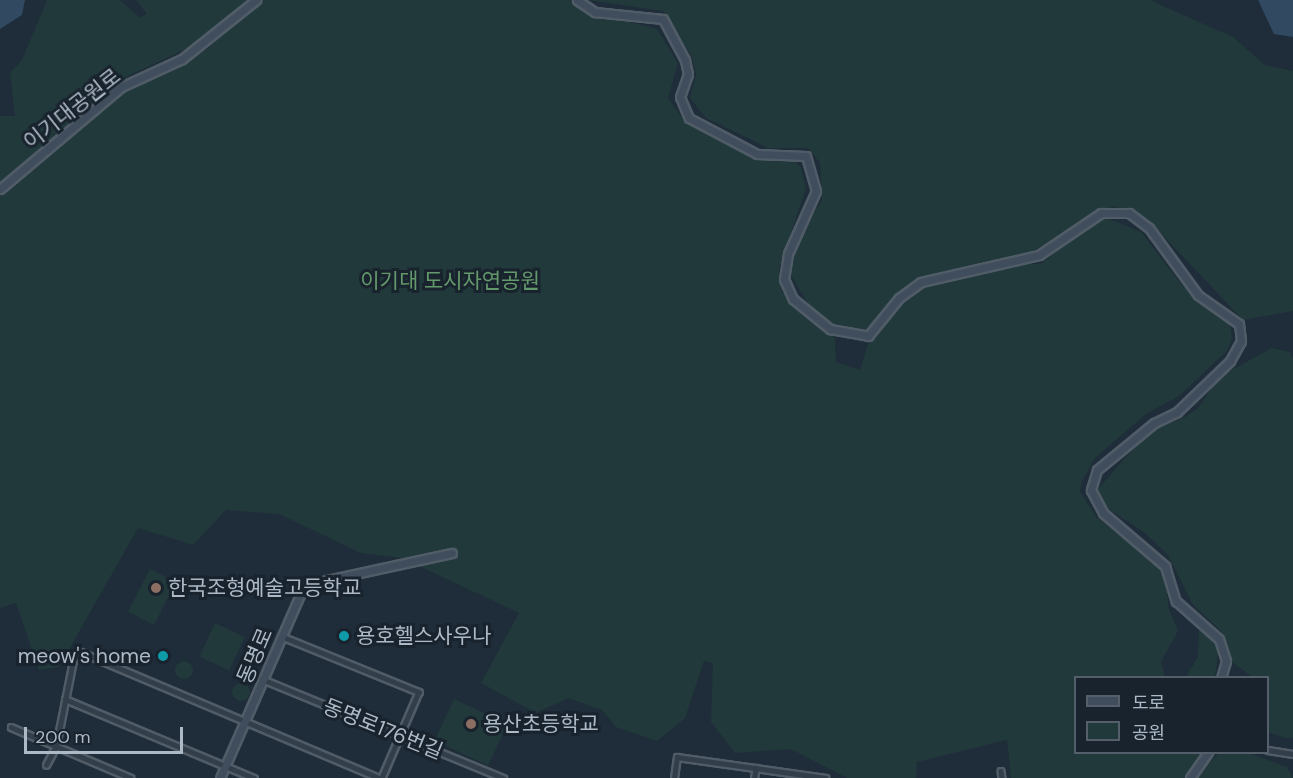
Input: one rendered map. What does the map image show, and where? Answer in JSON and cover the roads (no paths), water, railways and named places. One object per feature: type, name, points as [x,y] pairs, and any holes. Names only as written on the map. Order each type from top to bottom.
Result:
[{"type":"street","name":"이기대공원로","points":[[0,189],[121,87],[182,59],[256,0]]},
{"type":"street","points":[[577,0],[595,12],[663,19],[686,60],[688,74],[680,97],[689,118],[757,154],[806,156],[816,191],[788,254],[784,279],[793,298],[830,329],[868,336],[899,298],[921,282],[1039,255],[1101,213],[1129,213],[1149,228],[1198,295],[1239,324],[1241,341],[1230,362],[1177,412],[1154,423],[1097,470],[1091,490],[1102,513],[1165,566],[1176,601],[1220,639],[1226,661],[1222,676]]},
{"type":"street","name":"동명로","points":[[220,778],[280,636],[301,593],[313,583],[452,553]]},
{"type":"street","points":[[46,765],[56,746],[74,656],[81,652],[244,723],[381,778],[419,692],[280,636]]},
{"type":"street","name":"동명로176번길","points":[[262,679],[503,778]]},
{"type":"street","points":[[65,699],[254,778]]},
{"type":"street","points":[[11,727],[131,778]]},
{"type":"street","points":[[1269,750],[1293,754]]},
{"type":"street","points":[[1190,778],[1207,754]]},
{"type":"street","points":[[674,778],[678,757],[826,778]]},
{"type":"street","points":[[754,778],[756,768]]},
{"type":"street","points":[[1002,771],[1002,778]]},
{"type":"water","points":[[0,0],[25,0],[22,15],[0,29]]},
{"type":"water","points":[[1258,0],[1293,0],[1293,37],[1274,34]]},
{"type":"place","name":"한국조형예술고등학교","points":[[156,588]]},
{"type":"place","name":"용호헬스사우나","points":[[344,636]]},
{"type":"place","name":"meow's home","points":[[163,656]]},
{"type":"place","name":"용산초등학교","points":[[471,724]]},
{"type":"park label","name":"이기대 도시자연공원","points":[[450,281]]}]
